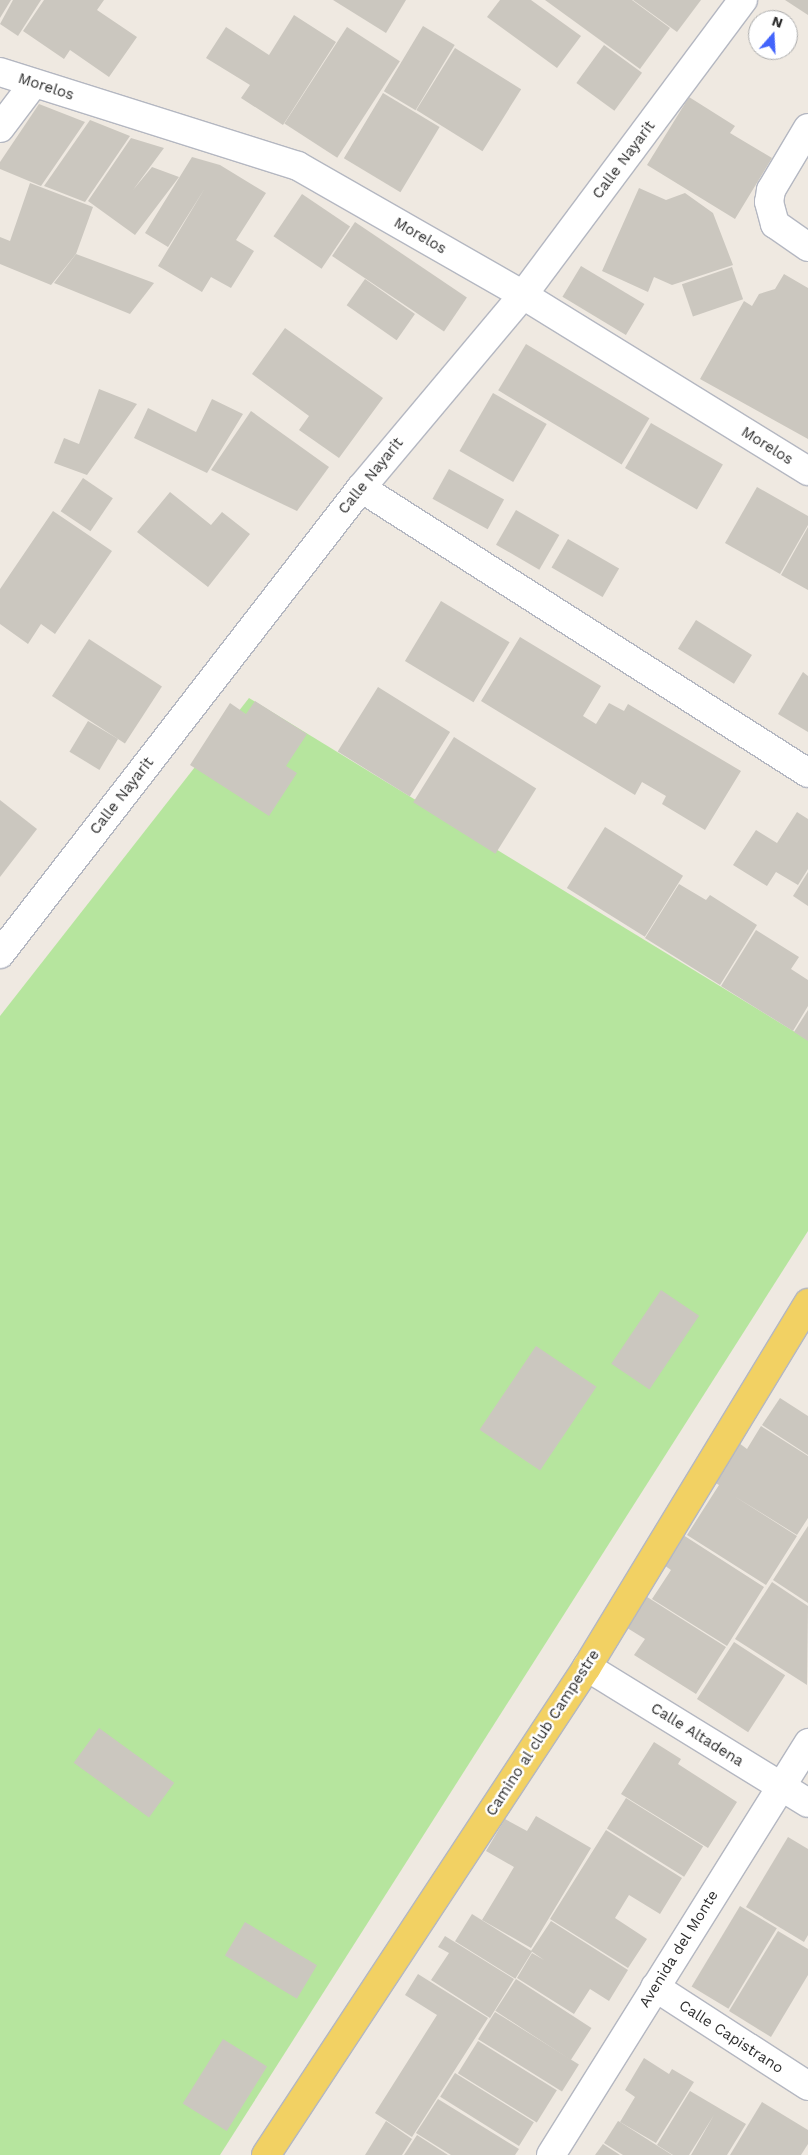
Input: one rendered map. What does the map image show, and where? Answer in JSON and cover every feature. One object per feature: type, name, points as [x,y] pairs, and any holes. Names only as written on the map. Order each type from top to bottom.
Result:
[{"type":"main road","name":"Camino al club Campestre","points":[[266,2155],[587,1667],[808,1303]]},
{"type":"street","name":"Calle Nayarit","points":[[0,954],[361,488],[523,295],[743,0]]},
{"type":"street","name":"Morelos","points":[[0,72],[298,166],[523,295],[808,472]]},
{"type":"street","points":[[0,128],[34,83]]},
{"type":"street","points":[[808,128],[771,190],[769,202],[775,224],[808,247]]},
{"type":"street","points":[[361,488],[808,773]]},
{"type":"street","name":"Calle Altadena","points":[[587,1667],[808,1803]]},
{"type":"street","name":"Avenida del Monte","points":[[551,2155],[808,1743]]},
{"type":"street","name":"Calle Capistrano","points":[[655,1987],[808,2086]]},
{"type":"green space","points":[[249,698],[808,1040],[808,1231],[220,2155],[0,2155],[0,1016]]},
{"type":"building","points":[[0,0],[11,0],[0,18]]},
{"type":"building","points":[[13,0],[41,0],[18,36],[0,24]]},
{"type":"building","points":[[44,0],[104,0],[97,10],[137,37],[109,77],[70,50],[64,59],[23,31]]},
{"type":"building","points":[[333,0],[406,0],[386,33]]},
{"type":"building","points":[[500,0],[531,0],[581,36],[557,68],[487,17]]},
{"type":"building","points":[[545,0],[632,0],[670,28],[640,69]]},
{"type":"building","points":[[633,0],[701,0],[677,32]]},
{"type":"building","points":[[785,0],[808,0],[808,15]]},
{"type":"building","points":[[294,15],[336,42],[283,125],[241,98],[250,85],[206,58],[226,27],[269,55]]},
{"type":"building","points":[[423,26],[455,45],[416,110],[384,91]]},
{"type":"building","points":[[347,27],[400,61],[337,158],[284,123]]},
{"type":"building","points":[[604,45],[642,73],[614,111],[576,83]]},
{"type":"building","points":[[455,48],[521,89],[482,151],[416,110]]},
{"type":"building","points":[[383,93],[440,127],[400,192],[344,158]]},
{"type":"building","points":[[689,97],[735,126],[730,133],[772,158],[735,219],[647,165]]},
{"type":"building","points":[[39,104],[85,122],[41,186],[0,169],[0,162]]},
{"type":"building","points":[[90,120],[130,136],[85,202],[44,186]]},
{"type":"building","points":[[131,138],[164,148],[133,190],[152,167],[179,177],[135,235],[88,201]]},
{"type":"building","points":[[192,157],[220,165],[266,193],[236,240],[254,251],[231,288],[211,277],[202,292],[158,266],[205,188],[168,247],[145,233]]},
{"type":"building","points":[[30,183],[93,207],[76,254],[51,285],[0,264],[0,237],[10,241]]},
{"type":"building","points":[[639,188],[666,200],[685,193],[713,213],[733,265],[672,285],[654,277],[648,292],[602,271]]},
{"type":"building","points":[[302,194],[350,226],[322,269],[273,236]]},
{"type":"building","points":[[355,222],[467,297],[444,331],[332,256]]},
{"type":"building","points":[[76,254],[154,283],[130,314],[54,283]]},
{"type":"building","points":[[581,266],[644,304],[626,335],[562,297]]},
{"type":"building","points":[[732,267],[743,299],[693,316],[682,284]]},
{"type":"building","points":[[784,274],[808,288],[808,439],[700,379],[744,301],[752,306],[759,294],[775,289]]},
{"type":"building","points":[[365,279],[415,314],[397,340],[347,305]]},
{"type":"building","points":[[285,328],[383,398],[339,458],[299,430],[309,416],[252,374]]},
{"type":"building","points":[[526,344],[649,418],[622,464],[498,390]]},
{"type":"building","points":[[99,389],[137,404],[87,475],[54,463],[64,438],[79,444]]},
{"type":"building","points":[[493,393],[547,424],[513,482],[460,451]]},
{"type":"building","points":[[212,399],[243,414],[207,473],[134,438],[148,408],[196,432]]},
{"type":"building","points":[[251,411],[329,467],[297,511],[211,470]]},
{"type":"building","points":[[651,423],[723,464],[697,510],[625,468]]},
{"type":"building","points":[[449,469],[504,500],[488,529],[433,499]]},
{"type":"building","points":[[83,478],[113,498],[90,531],[61,511]]},
{"type":"building","points":[[757,487],[808,516],[808,525],[780,574],[725,543]]},
{"type":"building","points":[[170,492],[211,525],[222,512],[250,534],[208,587],[137,532]]},
{"type":"building","points":[[516,510],[559,535],[539,570],[496,545]]},
{"type":"building","points":[[53,511],[112,551],[55,634],[41,624],[28,644],[0,624],[0,589]]},
{"type":"building","points":[[808,527],[808,590],[781,575]]},
{"type":"building","points":[[568,539],[619,568],[603,597],[552,568]]},
{"type":"building","points":[[441,601],[510,642],[474,702],[405,661]]},
{"type":"building","points":[[696,620],[752,655],[734,684],[678,649]]},
{"type":"building","points":[[520,637],[601,686],[583,716],[596,724],[609,703],[624,711],[628,704],[741,771],[705,830],[662,804],[666,796],[642,782],[635,795],[481,701]]},
{"type":"building","points":[[89,639],[162,686],[125,743],[52,696]]},
{"type":"building","points":[[803,672],[808,676],[808,732],[778,714]]},
{"type":"building","points":[[378,687],[450,732],[410,796],[338,751]]},
{"type":"building","points":[[255,701],[307,734],[286,766],[297,773],[269,816],[190,765],[230,703],[246,714]]},
{"type":"building","points":[[88,721],[118,739],[99,770],[69,752]]},
{"type":"building","points":[[454,737],[536,788],[495,854],[413,802]]},
{"type":"building","points":[[0,800],[37,829],[0,877]]},
{"type":"building","points":[[797,812],[808,819],[808,869],[798,885],[776,872],[767,886],[733,865],[756,830],[777,843]]},
{"type":"building","points":[[605,827],[683,876],[645,937],[567,888]]},
{"type":"building","points":[[808,872],[808,906],[793,896]]},
{"type":"building","points":[[679,884],[706,900],[710,895],[757,925],[720,985],[645,938]]},
{"type":"building","points":[[756,930],[799,957],[791,969],[808,980],[808,1006],[793,1031],[721,986]]},
{"type":"building","points":[[808,1010],[808,1041],[794,1032]]},
{"type":"building","points":[[661,1290],[699,1316],[649,1390],[611,1364]]},
{"type":"building","points":[[536,1346],[597,1387],[540,1471],[480,1430]]},
{"type":"building","points":[[780,1398],[808,1416],[808,1455],[762,1425]]},
{"type":"building","points":[[761,1426],[808,1456],[808,1518],[797,1535],[734,1496],[797,1536],[766,1585],[687,1535],[719,1485],[714,1482],[739,1443],[747,1449]]},
{"type":"building","points":[[808,1526],[808,1603],[773,1580]]},
{"type":"building","points":[[680,1533],[764,1587],[727,1646],[652,1599],[671,1570],[661,1563]]},
{"type":"building","points":[[772,1582],[808,1606],[807,1685],[735,1639]]},
{"type":"building","points":[[644,1595],[726,1647],[696,1694],[634,1655],[645,1639],[624,1626]]},
{"type":"building","points":[[734,1642],[785,1675],[748,1732],[697,1699]]},
{"type":"building","points":[[99,1728],[174,1783],[149,1817],[74,1763]]},
{"type":"building","points":[[654,1742],[681,1759],[678,1764],[737,1802],[708,1848],[621,1794]]},
{"type":"building","points":[[626,1798],[703,1846],[684,1877],[607,1829]]},
{"type":"building","points":[[536,1816],[591,1848],[531,1948],[482,1920],[514,1867],[486,1851],[505,1819],[527,1831]]},
{"type":"building","points":[[606,1830],[682,1878],[660,1914],[629,1895],[615,1918],[647,1939],[628,1968],[550,1919]]},
{"type":"building","points":[[788,1837],[808,1849],[808,1935],[804,1942],[746,1907]]},
{"type":"building","points":[[740,1906],[777,1928],[728,2009],[692,1987]]},
{"type":"building","points":[[472,1914],[532,1952],[515,1979],[455,1941]]},
{"type":"building","points":[[551,1921],[628,1970],[609,2001],[590,1989],[574,2014],[517,1978],[532,1953],[544,1960],[531,1951]]},
{"type":"building","points":[[245,1922],[317,1965],[297,1999],[225,1955]]},
{"type":"building","points":[[778,1931],[808,1949],[808,1975],[771,2037],[729,2011]]},
{"type":"building","points":[[445,1936],[514,1979],[490,2018],[431,1980],[449,1953],[438,1947]]},
{"type":"building","points":[[418,1974],[488,2018],[412,2137],[375,2113],[437,2015],[405,1995]]},
{"type":"building","points":[[516,1979],[591,2028],[571,2060],[495,2011]]},
{"type":"building","points":[[495,2012],[579,2064],[562,2092],[478,2039]]},
{"type":"building","points":[[223,2039],[267,2067],[227,2131],[183,2103]]},
{"type":"building","points":[[478,2041],[557,2090],[537,2123],[458,2073]]},
{"type":"building","points":[[644,2058],[669,2074],[672,2069],[694,2082],[656,2143],[620,2122],[635,2097],[625,2090]]},
{"type":"building","points":[[455,2073],[534,2122],[519,2146],[440,2097]]},
{"type":"building","points":[[690,2091],[746,2124],[727,2155],[691,2155],[714,2115],[689,2155],[673,2155],[657,2145]]},
{"type":"building","points":[[438,2099],[519,2149],[515,2155],[451,2155],[416,2133]]},
{"type":"building","points":[[762,2102],[808,2130],[808,2144],[801,2155],[730,2155]]},
{"type":"building","points":[[386,2121],[412,2139],[402,2155],[365,2155]]},
{"type":"building","points":[[618,2121],[672,2155],[623,2155],[604,2143]]},
{"type":"building","points":[[417,2135],[448,2155],[404,2155]]},
{"type":"building","points":[[603,2144],[620,2155],[595,2155]]}]
